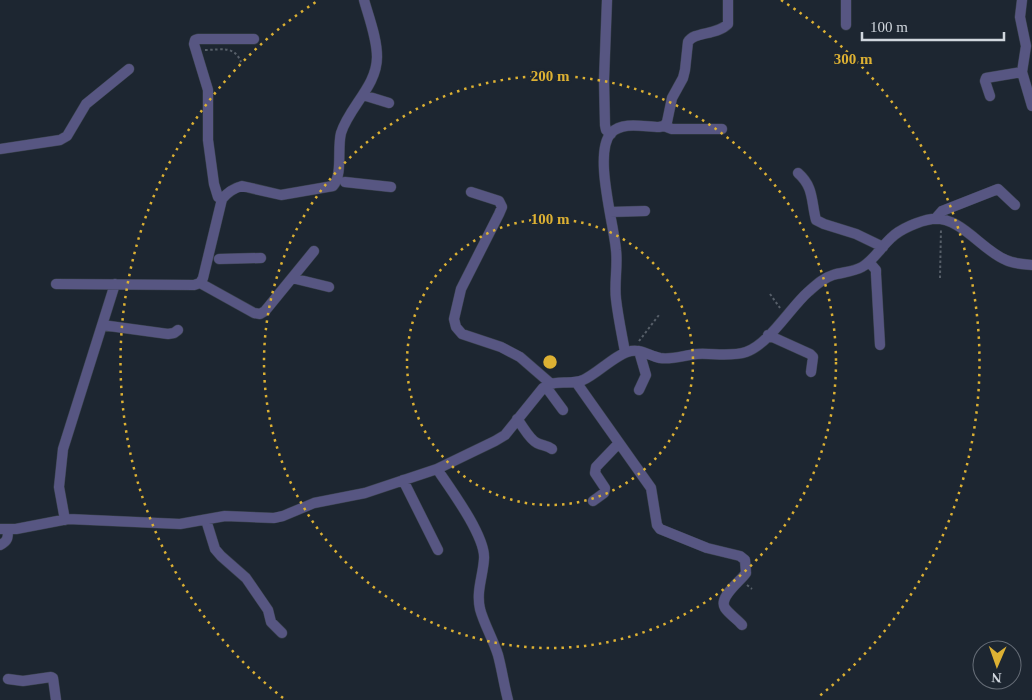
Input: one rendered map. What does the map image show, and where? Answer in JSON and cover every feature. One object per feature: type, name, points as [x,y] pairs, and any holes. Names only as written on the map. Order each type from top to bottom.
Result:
[{"type":"street","points":[[341,182],[341,133],[363,95],[375,69],[377,58],[376,46],[364,0]]},
{"type":"street","points":[[607,0],[604,80],[605,125],[606,130],[611,134]]},
{"type":"street","points":[[664,126],[667,122],[672,98],[685,70],[690,38],[718,31],[728,24],[728,0]]},
{"type":"street","points":[[846,0],[846,25]]},
{"type":"street","points":[[1022,0],[1020,17],[1026,46],[1022,72],[1032,106]]},
{"type":"street","points":[[222,199],[218,197],[215,188],[208,140],[208,90],[194,44],[195,40],[198,39],[254,39]]},
{"type":"street","points":[[0,149],[60,140],[67,136],[86,104],[130,69]]},
{"type":"street","points":[[990,96],[985,81],[986,78],[1022,72]]},
{"type":"street","points":[[363,95],[390,103]]},
{"type":"street","points":[[638,390],[646,375],[632,351],[616,300],[616,248],[603,160],[606,143],[611,134],[619,128],[627,126],[664,126],[672,129],[722,129]]},
{"type":"street","points":[[798,173],[807,181],[816,220],[856,234],[883,247]]},
{"type":"street","points":[[56,284],[194,285],[200,283],[213,259],[222,199],[236,188],[242,186],[274,194],[289,194],[328,188],[341,182],[391,187]]},
{"type":"street","points":[[938,219],[942,211],[998,189],[1015,205]]},
{"type":"street","points":[[471,192],[498,201],[502,206],[461,289],[454,319],[456,328],[462,334],[501,347],[520,357],[548,385],[563,410]]},
{"type":"street","points":[[610,212],[645,211]]},
{"type":"street","points":[[0,545],[8,539],[4,529],[65,520],[180,524],[225,516],[274,518],[314,504],[365,493],[436,469],[505,435],[548,385],[558,381],[576,382],[585,379],[632,351],[660,358],[696,354],[736,354],[747,352],[757,346],[807,293],[824,279],[856,270],[870,262],[898,233],[925,220],[938,219],[957,226],[1005,260],[1018,264],[1032,265]]},
{"type":"street","points":[[200,283],[254,313],[260,314],[314,250]]},
{"type":"street","points":[[213,259],[261,258]]},
{"type":"street","points":[[870,262],[876,270],[880,345]]},
{"type":"street","points":[[292,278],[329,287]]},
{"type":"street","points":[[65,520],[59,487],[63,449],[115,284]]},
{"type":"street","points":[[102,325],[168,334],[178,330]]},
{"type":"street","points":[[768,335],[810,354],[813,360],[811,372]]},
{"type":"street","points":[[576,382],[618,444],[651,488],[657,525],[660,529],[707,548],[740,556],[745,560],[746,573],[724,597],[723,602],[724,607],[742,624]]},
{"type":"street","points":[[518,419],[533,441],[538,444],[547,445],[552,449]]},
{"type":"street","points":[[593,501],[604,493],[605,488],[595,473],[596,467],[618,444]]},
{"type":"street","points":[[436,469],[452,491],[480,539],[484,559],[479,587],[480,608],[498,655],[508,700]]},
{"type":"street","points":[[402,480],[438,550]]},
{"type":"street","points":[[206,520],[215,549],[241,571],[250,582],[268,610],[271,622],[282,633]]},
{"type":"street","points":[[8,679],[24,681],[51,677],[53,678],[56,700]]},
{"type":"path","points":[[196,50],[233,50],[237,53],[241,62]]},
{"type":"path","points":[[938,219],[940,278]]},
{"type":"path","points":[[770,294],[786,316]]},
{"type":"path","points":[[632,351],[659,315]]}]
